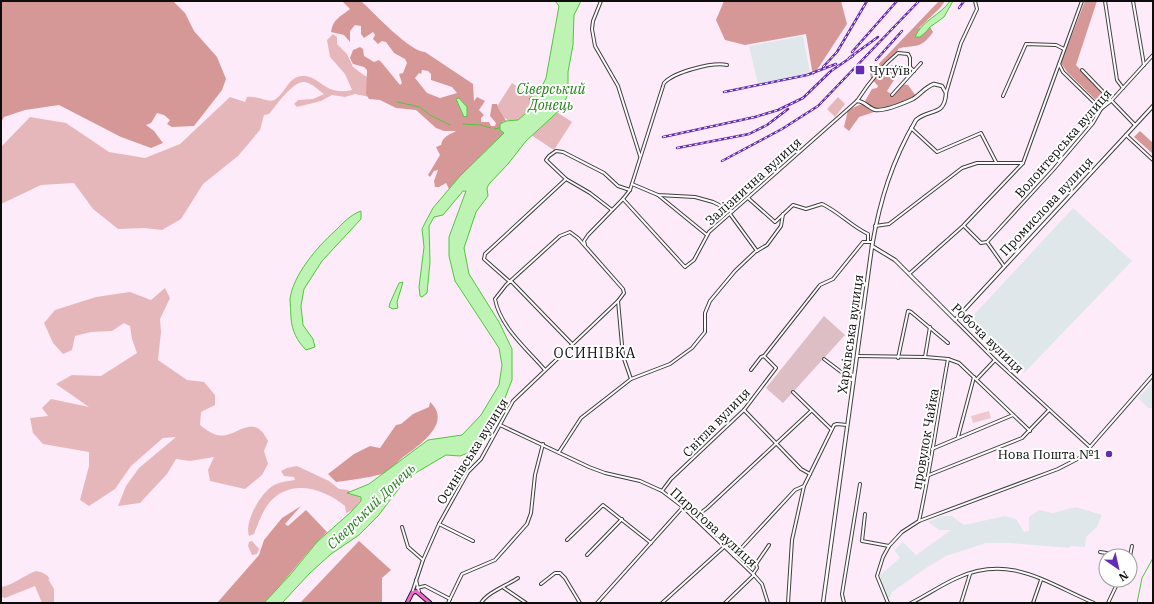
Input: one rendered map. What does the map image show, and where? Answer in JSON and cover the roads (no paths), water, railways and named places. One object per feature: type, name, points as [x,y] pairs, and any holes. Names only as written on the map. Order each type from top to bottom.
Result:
[{"type":"main road","points":[[412,593],[416,591],[419,592],[430,603]]},
{"type":"main road","name":"Осинівська вулиця","points":[[407,603],[412,593]]},
{"type":"street","points":[[601,1],[593,21],[592,29],[595,46],[618,86],[640,157]]},
{"type":"street","name":"Харківська вулиця","points":[[823,603],[875,226],[889,175],[911,128],[918,118],[941,109],[945,102],[946,93],[961,43],[978,9],[975,1]]},
{"type":"street","points":[[909,274],[963,226],[1023,163],[1082,1]]},
{"type":"street","points":[[1105,1],[1117,80],[1123,88]]},
{"type":"street","points":[[1133,1],[1144,65]]},
{"type":"street","points":[[1004,96],[1026,44],[1056,45],[1064,49]]},
{"type":"street","name":"Залізнична вулиця","points":[[624,199],[684,267],[694,260],[707,235],[721,220],[748,198],[857,101],[868,85],[898,53],[908,54],[910,58],[910,67],[914,71]]},
{"type":"street","name":"Волонтерська вулиця","points":[[987,242],[1054,170],[1093,123],[1101,109],[1111,101],[1153,55]]},
{"type":"street","points":[[892,95],[921,63]]},
{"type":"street","points":[[1059,63],[1063,72],[1101,109]]},
{"type":"street","points":[[585,246],[585,238],[624,199],[630,190],[661,89],[668,78],[684,72],[720,64],[727,65]]},
{"type":"street","points":[[1082,70],[1135,125]]},
{"type":"street","points":[[1055,72],[1063,72]]},
{"type":"street","points":[[857,101],[863,102],[874,110],[881,110],[912,99],[924,89],[934,84],[942,86],[946,93]]},
{"type":"street","name":"Промислова вулиця","points":[[955,320],[1153,106]]},
{"type":"street","points":[[911,128],[937,152],[981,133],[996,162]]},
{"type":"street","points":[[1126,135],[1153,160]]},
{"type":"street","points":[[612,210],[590,193],[566,179],[546,160],[549,156],[556,151],[563,152],[580,159],[604,173],[618,186],[630,190]]},
{"type":"street","points":[[875,226],[889,224],[962,168],[977,163],[1023,163]]},
{"type":"street","points":[[566,179],[485,254],[484,259],[510,281],[572,344]]},
{"type":"street","points":[[632,184],[658,195],[695,197],[713,202],[730,213],[757,251]]},
{"type":"street","points":[[658,195],[707,235]]},
{"type":"street","points":[[748,198],[775,222],[793,205],[806,209],[822,204],[830,208],[844,220],[868,234],[868,242]]},
{"type":"street","points":[[559,452],[580,418],[631,379],[670,364],[692,348],[705,332],[705,313],[710,301],[735,271],[757,251],[767,245],[781,226],[783,214]]},
{"type":"street","points":[[963,226],[981,243],[987,242],[1004,266]]},
{"type":"street","points":[[545,370],[507,326],[496,308],[495,300],[510,281],[564,234],[570,232],[585,246]]},
{"type":"street","points":[[578,238],[585,238]]},
{"type":"street","points":[[751,370],[761,357],[764,356],[820,285],[833,279],[863,242],[873,242]]},
{"type":"street","name":"Осинівська вулиця","points":[[412,593],[423,560],[439,524],[468,472],[481,459],[513,401],[618,301],[624,293],[623,289],[585,246]]},
{"type":"street","name":"Робоча вулиця","points":[[872,246],[895,260],[995,360],[1090,446]]},
{"type":"street","points":[[618,301],[623,356],[631,379]]},
{"type":"street","points":[[898,358],[908,311],[930,327],[948,343]]},
{"type":"street","points":[[925,357],[930,327]]},
{"type":"street","name":"Світла вулиця","points":[[662,491],[671,479],[744,410],[776,368],[764,356]]},
{"type":"street","points":[[857,356],[898,358],[925,357],[948,359],[959,363],[1030,431]]},
{"type":"street","points":[[824,359],[853,381]]},
{"type":"street","name":"провулок Чайка","points":[[919,521],[929,475],[932,449],[948,359]]},
{"type":"street","points":[[977,379],[995,360]]},
{"type":"street","points":[[888,603],[877,576],[883,557],[889,546],[902,532],[919,521],[1058,469],[1085,456],[1089,453],[1090,446],[1153,375]]},
{"type":"street","points":[[958,437],[974,377]]},
{"type":"street","points":[[793,392],[831,429]]},
{"type":"street","points":[[744,410],[801,469],[810,474]]},
{"type":"street","points":[[929,475],[1022,438],[1049,410]]},
{"type":"street","points":[[694,518],[707,508],[811,411]]},
{"type":"street","points":[[932,449],[1013,415]]},
{"type":"street","points":[[788,603],[792,540],[804,486],[831,429],[837,424],[847,426]]},
{"type":"street","name":"Пирогова вулиця","points":[[500,425],[605,473],[640,481],[662,491],[683,507],[762,584],[768,603]]},
{"type":"street","points":[[448,603],[462,574],[495,560],[527,524],[531,513],[536,475],[543,444]]},
{"type":"street","points":[[844,603],[842,594],[860,484]]},
{"type":"street","points":[[734,556],[795,490],[804,486]]},
{"type":"street","points":[[568,540],[602,506],[606,506],[650,543]]},
{"type":"street","points":[[597,603],[683,507]]},
{"type":"street","points":[[865,514],[862,542],[889,546]]},
{"type":"street","points":[[587,555],[622,519]]},
{"type":"street","name":"Осинівська вулиця","points":[[439,524],[473,541]]},
{"type":"street","points":[[402,527],[408,547],[423,560]]},
{"type":"street","points":[[726,603],[753,575],[757,568],[756,564],[769,545]]},
{"type":"street","points":[[662,603],[724,547]]},
{"type":"street","points":[[911,603],[957,578],[989,568],[1016,569],[1094,603]]},
{"type":"street","points":[[542,584],[555,573],[560,573],[570,584],[580,603]]},
{"type":"street","points":[[962,603],[970,573]]},
{"type":"street","points":[[416,578],[419,592]]},
{"type":"street","points":[[481,603],[487,596],[518,578]]},
{"type":"street","points":[[1033,603],[1040,580]]},
{"type":"street","points":[[417,588],[425,586],[450,599]]},
{"type":"street","points":[[503,588],[526,603]]},
{"type":"street","points":[[1108,603],[1115,588]]},
{"type":"water","name":"Сіверський Донець","points":[[555,1],[581,1],[574,15],[573,45],[568,72],[568,93],[563,107],[526,141],[508,164],[489,184],[487,188],[488,196],[476,212],[464,248],[469,274],[499,322],[512,349],[512,380],[496,421],[485,433],[484,439],[468,453],[460,456],[446,455],[407,478],[378,516],[359,535],[331,554],[310,573],[282,603],[264,603],[290,575],[317,542],[351,512],[361,501],[361,497],[347,493],[369,484],[428,440],[462,435],[481,415],[499,385],[502,365],[499,348],[455,281],[449,256],[449,237],[466,191],[463,191],[443,215],[434,217],[429,226],[430,262],[427,293],[422,297],[420,296],[419,287],[424,247],[422,229],[433,208],[460,176],[504,133],[500,130],[500,124],[506,121],[518,120],[531,109],[535,100],[532,101],[529,99],[543,84],[546,78],[559,6]]},
{"type":"water","points":[[950,1],[953,1],[944,17],[930,27],[920,37],[915,37],[922,26],[941,11]]},
{"type":"water","points":[[459,98],[467,107],[467,116],[464,117],[456,99]]},
{"type":"water","points":[[361,211],[361,219],[322,261],[304,289],[301,306],[303,325],[313,339],[315,347],[306,350],[300,343],[292,327],[290,299],[292,290],[301,271],[314,253],[347,220]]},
{"type":"water","points":[[403,282],[397,302],[398,308],[393,309],[389,307],[390,303],[399,283]]},
{"type":"waterway","points":[[397,102],[420,107],[430,115],[450,125]]},
{"type":"waterway","points":[[463,124],[481,125],[491,128]]},
{"type":"waterway","points":[[494,129],[499,128]]},
{"type":"waterway","points":[[1137,603],[1142,578],[1153,558]]},
{"type":"railway","points":[[823,67],[837,52],[867,1]]},
{"type":"railway","points":[[852,52],[897,1]]},
{"type":"railway","points":[[722,161],[782,129],[818,106],[919,1]]},
{"type":"railway","points":[[959,8],[964,1]]},
{"type":"railway","points":[[876,60],[902,31]]},
{"type":"railway","points":[[849,58],[878,37]]},
{"type":"railway","points":[[663,137],[755,117],[778,110],[803,98],[831,71],[853,56]]},
{"type":"railway","points":[[724,92],[807,75],[836,64]]},
{"type":"railway","points":[[677,148],[749,134],[767,125],[788,109]]},
{"type":"place","name":"Чугу́їв","points":[[860,70]]},
{"type":"place","name":"Нова Пошта №1","points":[[1109,454]]},
{"type":"district","name":"ОСИНІВКА","points":[[595,353]]}]
